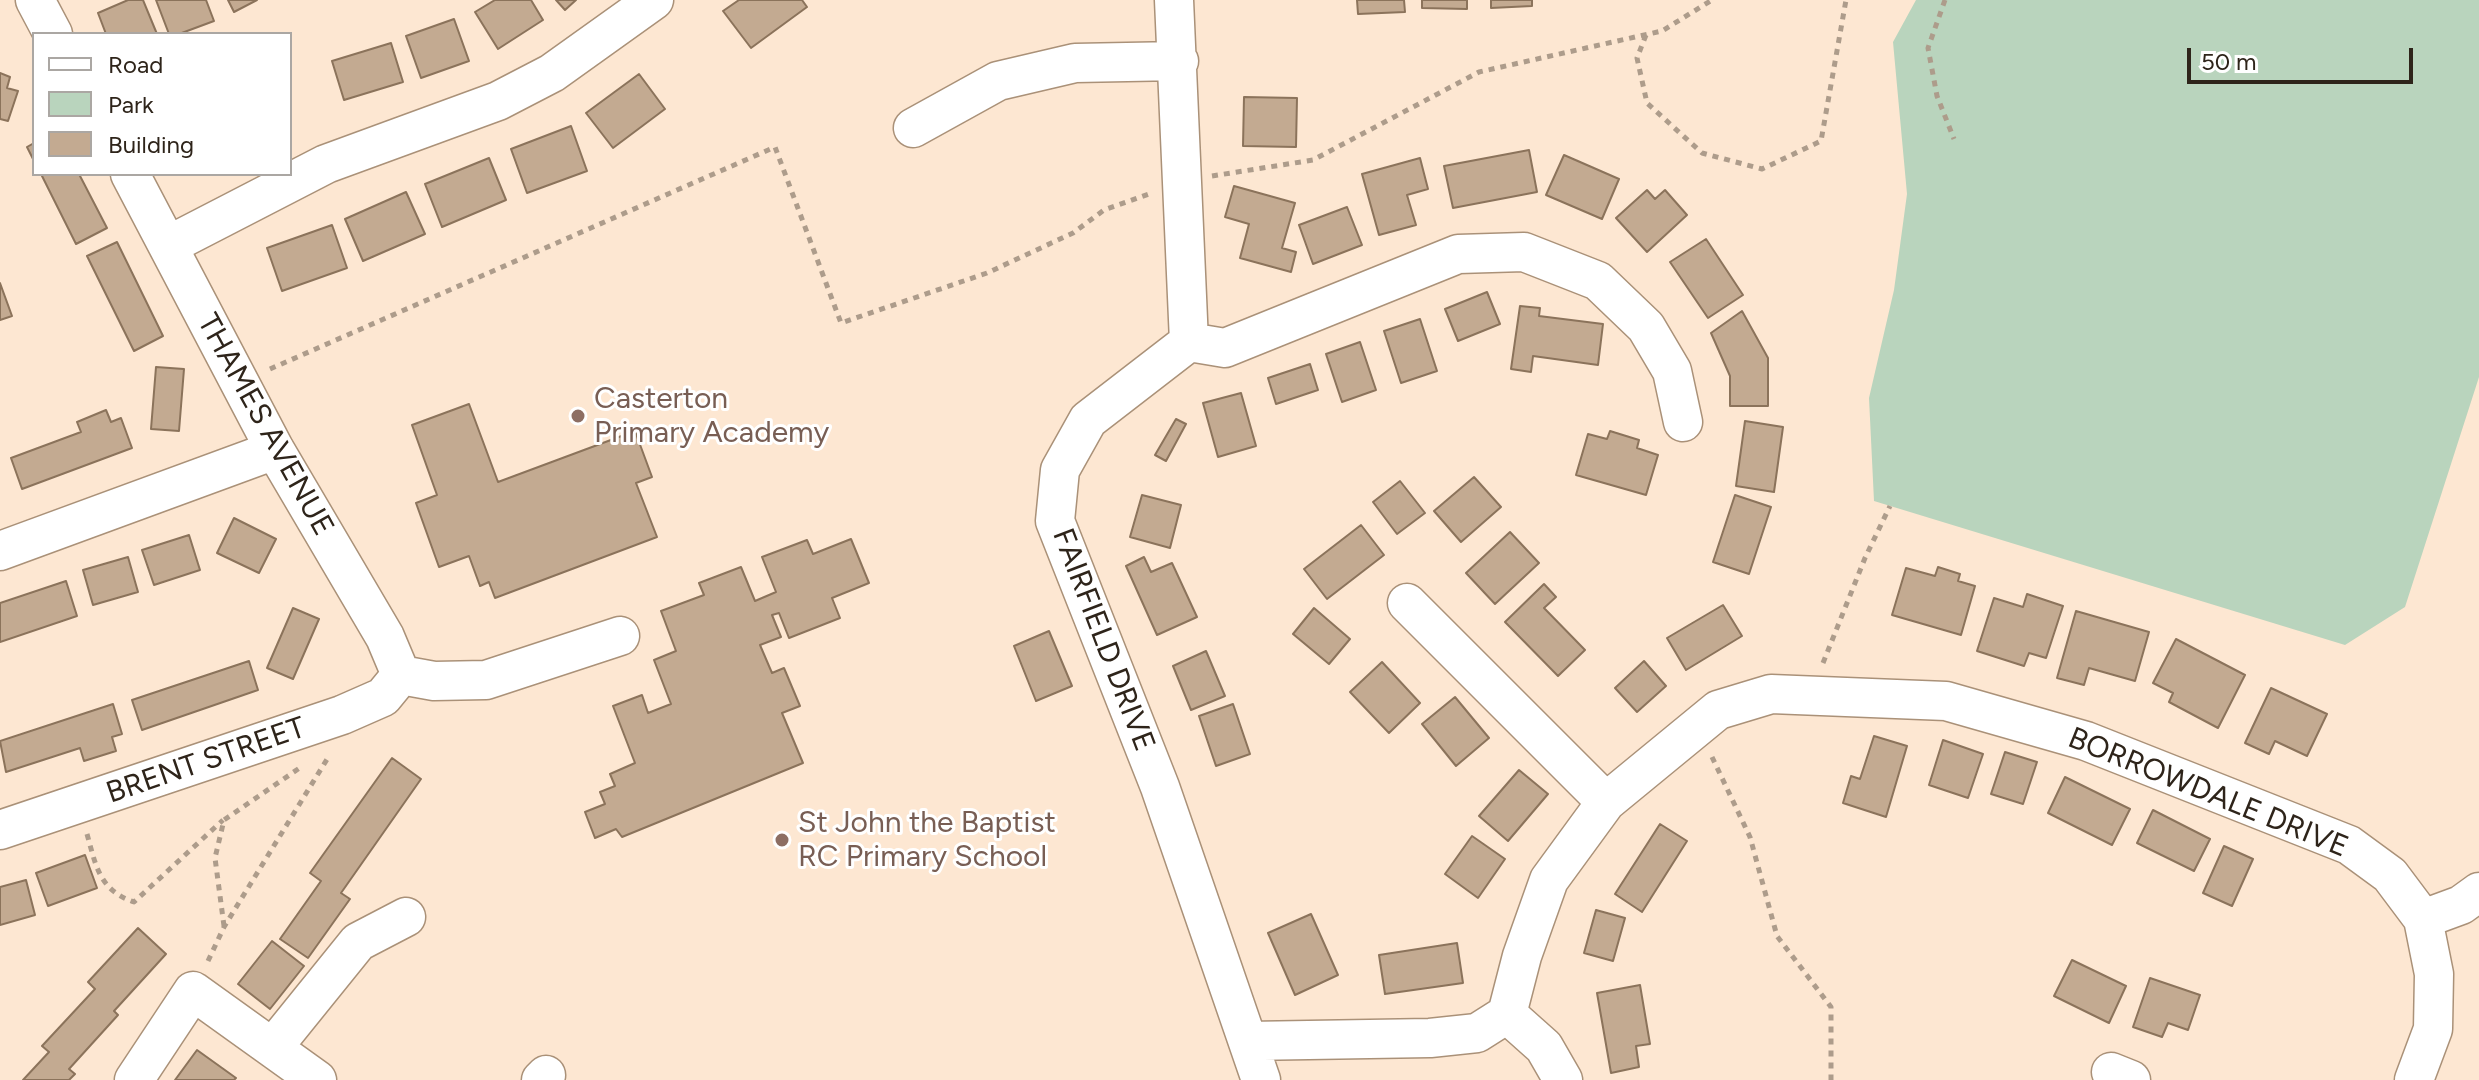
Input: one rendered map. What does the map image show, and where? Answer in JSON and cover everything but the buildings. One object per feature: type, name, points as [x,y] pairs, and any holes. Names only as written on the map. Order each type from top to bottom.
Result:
[{"type":"street","points":[[35,0],[52,32]]},
{"type":"street","points":[[169,245],[326,164],[498,101],[552,73],[654,0]]},
{"type":"street","points":[[1174,0],[1189,342],[1225,348],[1458,254],[1524,252],[1598,281],[1646,327],[1672,371],[1683,422]]},
{"type":"street","points":[[913,128],[998,81],[1075,63],[1179,61]]},
{"type":"street","name":"THAMES AVENUE","points":[[131,176],[275,450],[385,637],[401,675]]},
{"type":"street","name":"FAIRFIELD DRIVE","points":[[1189,342],[1088,420],[1060,470],[1055,521],[1160,787],[1261,1080]]},
{"type":"street","points":[[0,551],[275,450]]},
{"type":"street","points":[[1407,603],[1606,802]]},
{"type":"street","points":[[401,675],[434,681],[486,680],[620,636]]},
{"type":"street","name":"BRENT STREET","points":[[0,830],[342,715],[383,697],[401,675]]},
{"type":"street","name":"BORROWDALE DRIVE","points":[[1507,1014],[1522,956],[1549,880],[1606,802],[1718,710],[1771,694],[1946,701],[2086,741],[2349,845],[2390,875],[2423,919],[2434,974],[2433,1029],[2414,1080]]},
{"type":"street","points":[[2423,919],[2461,905],[2479,892]]},
{"type":"street","points":[[274,1046],[358,942],[406,917]]},
{"type":"street","points":[[134,1080],[193,991],[274,1046],[317,1080]]},
{"type":"street","points":[[1248,1041],[1430,1038],[1477,1033],[1507,1014],[1544,1047],[1563,1080]]},
{"type":"path","points":[[240,383],[775,147],[841,323],[987,273],[1073,233],[1104,210],[1184,181],[1313,160],[1479,72],[1662,31],[1712,0]]},
{"type":"path","points":[[1646,35],[1637,58],[1647,103],[1702,153],[1762,169],[1821,141],[1846,0]]},
{"type":"path","points":[[1945,0],[1928,48],[1937,96],[1954,139]]},
{"type":"path","points":[[1816,696],[1820,671],[1841,616],[1890,506]]},
{"type":"path","points":[[1698,727],[1750,837],[1777,936],[1831,1007],[1831,1080]]},
{"type":"path","points":[[193,991],[224,927],[330,754]]},
{"type":"path","points":[[78,804],[96,867],[114,895],[134,902],[224,820],[313,758]]},
{"type":"path","points":[[224,820],[215,858],[224,927]]},
{"type":"green space","points":[[1916,0],[2479,0],[2479,377],[2405,607],[2345,645],[1874,501],[1869,398],[1894,290],[1907,194],[1893,42]]},
{"type":"place","name":"Casterton Primary Academy","points":[[578,416]]},
{"type":"place","name":"St John the Baptist RC Primary School","points":[[782,840]]}]
